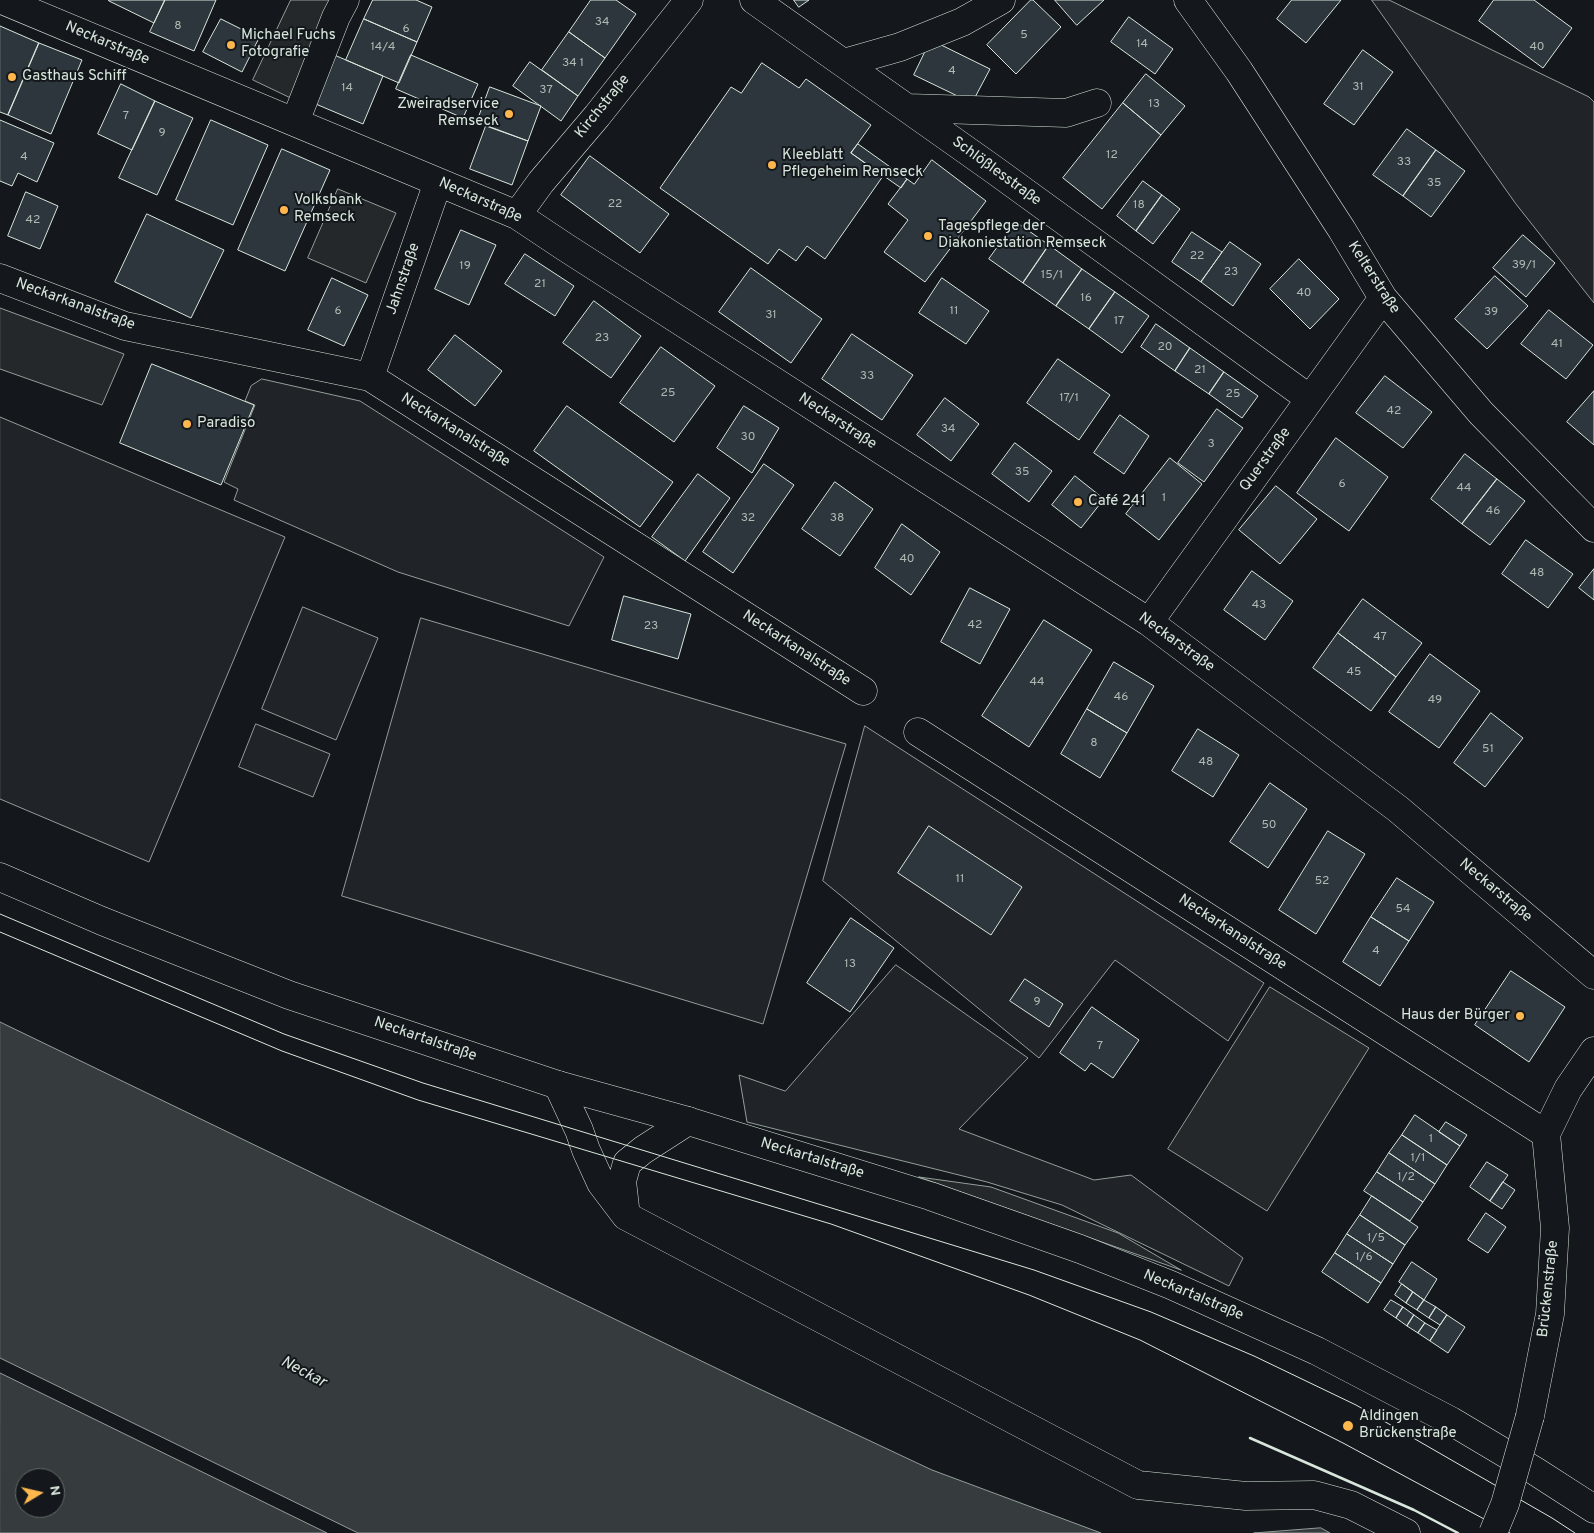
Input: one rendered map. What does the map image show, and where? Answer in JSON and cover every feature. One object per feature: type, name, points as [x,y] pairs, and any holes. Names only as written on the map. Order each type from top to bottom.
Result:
[{"type":"street","name":"Neckarstraße","points":[[2,0],[517,214],[607,274],[1149,622],[1398,809],[1594,975]]},
{"type":"street","points":[[294,122],[336,17],[345,0]]},
{"type":"street","name":"Kirchstraße","points":[[517,214],[688,0]]},
{"type":"street","name":"Schlößlesstraße","points":[[754,0],[908,108],[1310,399]]},
{"type":"street","points":[[844,63],[900,47],[962,22],[1001,0]]},
{"type":"street","name":"Kelterstraße","points":[[1188,0],[1239,71],[1342,230],[1383,298],[1481,413],[1594,528]]},
{"type":"street","points":[[908,108],[1066,113],[1097,103]]},
{"type":"street","name":"Jahnstraße","points":[[370,377],[438,182]]},
{"type":"street","name":"Neckarkanalstraße","points":[[0,278],[125,326],[370,377],[863,692]]},
{"type":"street","name":"Querstraße","points":[[1149,622],[1383,298]]},
{"type":"street","name":"Neckarkanalstraße","points":[[918,732],[1546,1134]]},
{"type":"street","name":"Neckartalstraße","points":[[0,877],[102,921],[289,995],[558,1085],[688,1121],[930,1196],[1080,1248],[1171,1285],[1317,1351],[1451,1421],[1534,1470],[1594,1509]]},
{"type":"street","points":[[1546,1134],[1568,1089],[1594,1051]]},
{"type":"street","points":[[558,1085],[601,1183],[626,1216],[1138,1485],[1246,1496],[1314,1495],[1351,1505],[1406,1533]]},
{"type":"street","points":[[626,1216],[622,1181],[627,1164],[644,1150],[688,1121]]},
{"type":"street","name":"Brückenstraße","points":[[1493,1533],[1505,1504],[1530,1416],[1550,1314],[1555,1228],[1546,1134]]},
{"type":"shaded area","points":[[291,0],[345,0],[297,101],[253,80]]},
{"type":"shaded area","points":[[1372,0],[1389,0],[1589,97],[1594,102],[1594,303],[1516,204]]},
{"type":"shaded area","points":[[338,189],[396,213],[366,283],[308,258]]},
{"type":"shaded area","points":[[0,308],[124,354],[102,405],[0,369]]},
{"type":"shaded area","points":[[262,379],[360,401],[604,557],[569,626],[398,572],[234,500],[238,489],[224,482],[255,405],[245,401],[251,386]]},
{"type":"shaded area","points":[[0,417],[285,537],[149,862],[0,799]]},
{"type":"shaded area","points":[[303,607],[378,638],[336,740],[262,709]]},
{"type":"shaded area","points":[[421,618],[846,744],[763,1024],[342,896]]},
{"type":"shaded area","points":[[256,724],[330,754],[313,797],[239,767]]},
{"type":"shaded area","points":[[865,726],[1264,983],[1228,1041],[1115,960],[1039,1058],[823,881]]},
{"type":"shaded area","points":[[896,965],[1028,1058],[959,1129],[1094,1180],[1131,1175],[1243,1258],[1229,1286],[1062,1205],[987,1182],[747,1122],[739,1075],[785,1091]]},
{"type":"shaded area","name":"Haus der Bürger","points":[[1270,987],[1369,1048],[1267,1211],[1168,1149]]},
{"type":"shaded area","points":[[919,1177],[991,1187],[1118,1233],[1181,1270]]},
{"type":"water","name":"Neckar","points":[[0,1022],[749,1384],[932,1470],[1101,1533],[358,1533],[0,1358]]},
{"type":"water","points":[[0,1373],[327,1533],[0,1533]]},
{"type":"water","points":[[1321,1528],[1330,1533],[1254,1533]]},
{"type":"building","points":[[109,0],[165,0],[154,23]]},
{"type":"building","points":[[165,0],[216,0],[194,51],[150,32]]},
{"type":"building","points":[[373,0],[416,0],[432,7],[417,42],[364,19]]},
{"type":"building","points":[[591,0],[616,0],[636,14],[605,58],[569,32]]},
{"type":"building","points":[[794,0],[809,0],[799,7]]},
{"type":"building","points":[[1031,0],[1061,27],[1016,74],[987,45]]},
{"type":"building","points":[[1055,0],[1104,0],[1077,25]]},
{"type":"building","points":[[1292,0],[1341,0],[1306,43],[1277,19]]},
{"type":"building","points":[[1494,0],[1534,0],[1572,28],[1543,68],[1479,21]]},
{"type":"building","points":[[1129,17],[1173,49],[1155,74],[1111,42]]},
{"type":"building","name":"Michael Fuchs Fotografie","points":[[221,19],[259,38],[242,72],[203,52]]},
{"type":"building","points":[[364,19],[417,42],[399,83],[346,60]]},
{"type":"building","name":"Gasthaus Schiff","points":[[0,26],[39,43],[8,115],[0,112]]},
{"type":"building","points":[[569,32],[605,58],[578,96],[542,70]]},
{"type":"building","points":[[931,40],[990,69],[972,103],[914,75]]},
{"type":"building","points":[[39,43],[82,60],[51,134],[8,115]]},
{"type":"building","points":[[1363,50],[1393,72],[1354,125],[1324,104]]},
{"type":"building","points":[[332,54],[383,76],[363,124],[311,102]]},
{"type":"building","points":[[411,55],[478,84],[463,118],[396,89]]},
{"type":"building","points":[[530,62],[578,96],[561,121],[513,86]]},
{"type":"building","name":"Kleeblatt Pflegeheim Remseck","points":[[762,63],[799,88],[806,79],[871,125],[851,153],[883,176],[825,259],[807,246],[796,261],[779,249],[768,264],[660,188],[731,87],[741,93]]},
{"type":"building","points":[[1146,74],[1185,106],[1161,135],[1123,103]]},
{"type":"building","points":[[121,84],[155,101],[132,150],[98,134]]},
{"type":"building","name":"Zweiradservice Remseck","points":[[490,87],[541,106],[528,141],[477,122]]},
{"type":"building","points":[[155,101],[193,118],[157,195],[119,178]]},
{"type":"building","points":[[1123,103],[1161,135],[1102,209],[1063,178]]},
{"type":"building","points":[[0,120],[54,143],[37,182],[18,173],[12,186],[0,181]]},
{"type":"building","points":[[211,120],[268,145],[233,225],[176,200]]},
{"type":"building","points":[[486,126],[528,141],[512,185],[470,169]]},
{"type":"building","points":[[1407,129],[1436,150],[1403,196],[1373,175]]},
{"type":"building","points":[[858,144],[907,179],[901,188],[851,153]]},
{"type":"building","name":"Volksbank Remseck","points":[[282,149],[330,170],[285,271],[238,250]]},
{"type":"building","points":[[1436,150],[1465,171],[1431,217],[1403,196]]},
{"type":"building","points":[[590,156],[669,214],[640,253],[561,195]]},
{"type":"building","name":"Tagespflege der Diakoniestation Remseck","points":[[932,160],[986,201],[925,282],[884,252],[908,220],[888,204],[907,179],[914,184]]},
{"type":"building","points":[[1143,181],[1162,195],[1136,231],[1117,216]]},
{"type":"building","points":[[26,192],[58,206],[40,249],[8,236]]},
{"type":"building","points":[[1162,195],[1180,209],[1153,244],[1136,231]]},
{"type":"building","points":[[147,214],[224,250],[191,318],[115,282]]},
{"type":"building","points":[[1016,222],[1049,245],[1023,283],[989,259]]},
{"type":"building","points":[[461,230],[496,245],[469,305],[435,289]]},
{"type":"building","points":[[1192,232],[1222,252],[1201,282],[1172,262]]},
{"type":"building","points":[[1523,235],[1555,263],[1526,297],[1493,268]]},
{"type":"building","points":[[1230,242],[1261,264],[1233,306],[1201,282]]},
{"type":"building","points":[[1049,245],[1082,269],[1056,306],[1023,283]]},
{"type":"building","points":[[525,254],[574,286],[555,316],[505,284]]},
{"type":"building","points":[[1299,259],[1339,299],[1310,329],[1270,289]]},
{"type":"building","points":[[751,268],[822,319],[791,363],[719,312]]},
{"type":"building","points":[[1082,269],[1115,292],[1089,329],[1056,306]]},
{"type":"building","points":[[1495,276],[1528,306],[1487,349],[1455,319]]},
{"type":"building","points":[[332,278],[368,295],[344,346],[308,330]]},
{"type":"building","points":[[942,278],[989,311],[966,344],[919,313]]},
{"type":"building","points":[[1115,292],[1149,316],[1122,353],[1089,329]]},
{"type":"building","points":[[594,301],[641,336],[611,378],[563,343]]},
{"type":"building","points":[[1549,310],[1593,345],[1566,379],[1521,344]]},
{"type":"building","points":[[1156,324],[1190,348],[1175,371],[1141,347]]},
{"type":"building","points":[[852,334],[913,375],[882,420],[822,379]]},
{"type":"building","points":[[455,335],[502,371],[475,406],[428,370]]},
{"type":"building","points":[[661,347],[715,386],[674,442],[620,403]]},
{"type":"building","points":[[1190,348],[1224,372],[1209,394],[1175,371]]},
{"type":"building","points":[[1058,359],[1110,395],[1079,440],[1027,403]]},
{"type":"building","name":"Paradiso","points":[[152,364],[254,405],[221,485],[120,443]]},
{"type":"building","points":[[1224,372],[1258,396],[1242,418],[1209,394]]},
{"type":"building","points":[[1385,376],[1432,412],[1403,448],[1356,413]]},
{"type":"building","points":[[1594,391],[1594,445],[1567,422]]},
{"type":"building","points":[[945,398],[979,424],[951,461],[917,435]]},
{"type":"building","points":[[567,406],[673,482],[640,527],[534,451]]},
{"type":"building","points":[[744,406],[779,428],[752,473],[717,448]]},
{"type":"building","points":[[1217,409],[1243,428],[1204,482],[1178,463]]},
{"type":"building","points":[[1120,415],[1149,436],[1124,474],[1094,453]]},
{"type":"building","points":[[1336,438],[1388,477],[1349,531],[1297,493]]},
{"type":"building","points":[[1015,443],[1052,471],[1029,502],[992,474]]},
{"type":"building","points":[[1465,454],[1497,479],[1462,524],[1431,499]]},
{"type":"building","points":[[1170,458],[1202,484],[1159,540],[1126,514]]},
{"type":"building","points":[[764,464],[794,485],[733,573],[703,552]]},
{"type":"building","points":[[698,474],[730,498],[685,561],[652,537]]},
{"type":"building","name":"Café 241","points":[[1075,476],[1104,499],[1081,528],[1052,505]]},
{"type":"building","points":[[1497,479],[1525,501],[1490,545],[1462,524]]},
{"type":"building","points":[[835,482],[873,509],[840,556],[802,529]]},
{"type":"building","points":[[1276,486],[1317,519],[1280,564],[1239,530]]},
{"type":"building","points":[[902,524],[940,552],[911,595],[875,568]]},
{"type":"building","points":[[1526,540],[1573,574],[1548,608],[1502,574]]},
{"type":"building","points":[[1594,569],[1594,600],[1579,588]]},
{"type":"building","points":[[1252,571],[1293,601],[1265,640],[1224,610]]},
{"type":"building","points":[[970,588],[1010,609],[980,664],[941,642]]},
{"type":"building","points":[[624,596],[691,614],[678,659],[612,640]]},
{"type":"building","points":[[1363,599],[1422,643],[1396,677],[1338,633]]},
{"type":"building","points":[[1044,620],[1092,650],[1029,747],[982,716]]},
{"type":"building","points":[[1338,633],[1396,677],[1371,711],[1313,668]]},
{"type":"building","points":[[1430,654],[1480,691],[1439,748],[1389,712]]},
{"type":"building","points":[[1114,662],[1154,686],[1127,733],[1087,709]]},
{"type":"building","points":[[1087,709],[1127,733],[1100,778],[1061,754]]},
{"type":"building","points":[[1491,713],[1523,738],[1485,787],[1454,763]]},
{"type":"building","points":[[1198,729],[1239,755],[1213,797],[1172,771]]},
{"type":"building","points":[[1270,783],[1307,809],[1268,868],[1230,842]]},
{"type":"building","points":[[929,826],[1022,887],[991,935],[898,873]]},
{"type":"building","points":[[1328,831],[1365,854],[1316,934],[1279,910]]},
{"type":"building","points":[[1397,878],[1434,902],[1409,941],[1371,917]]},
{"type":"building","points":[[1371,917],[1409,941],[1380,986],[1343,962]]},
{"type":"building","points":[[851,918],[894,948],[850,1012],[807,983]]},
{"type":"building","name":"Haus der Bürger","points":[[1511,971],[1565,1007],[1529,1062],[1475,1025]]},
{"type":"building","points":[[1025,979],[1063,1004],[1049,1027],[1010,1001]]},
{"type":"building","points":[[1092,1007],[1139,1040],[1113,1078],[1091,1063],[1085,1071],[1060,1053]]},
{"type":"building","points":[[1415,1115],[1460,1146],[1447,1165],[1402,1135]]},
{"type":"building","points":[[1446,1122],[1467,1135],[1460,1146],[1439,1132]]},
{"type":"building","points":[[1402,1135],[1447,1165],[1435,1184],[1389,1153]]},
{"type":"building","points":[[1389,1153],[1435,1184],[1423,1202],[1377,1172]]},
{"type":"building","points":[[1487,1162],[1508,1175],[1490,1201],[1470,1187]]},
{"type":"building","points":[[1377,1172],[1423,1202],[1410,1221],[1364,1191]]},
{"type":"building","points":[[1503,1182],[1515,1190],[1502,1209],[1490,1201]]},
{"type":"building","points":[[1372,1196],[1418,1227],[1405,1245],[1360,1215]]},
{"type":"building","points":[[1486,1213],[1506,1227],[1488,1253],[1468,1240]]},
{"type":"building","points":[[1360,1215],[1405,1245],[1393,1264],[1347,1234]]},
{"type":"building","points":[[1347,1234],[1393,1264],[1381,1283],[1335,1253]]},
{"type":"building","points":[[1335,1253],[1381,1283],[1368,1303],[1322,1272]]},
{"type":"building","points":[[1412,1262],[1437,1279],[1424,1300],[1399,1282]]},
{"type":"building","points":[[1402,1284],[1413,1292],[1406,1303],[1395,1295]]},
{"type":"building","points":[[1413,1292],[1424,1300],[1417,1310],[1406,1303]]},
{"type":"building","points":[[1391,1300],[1403,1307],[1396,1318],[1384,1310]]},
{"type":"building","points":[[1424,1300],[1436,1307],[1429,1318],[1417,1310]]},
{"type":"building","points":[[1403,1307],[1414,1315],[1407,1326],[1396,1318]]},
{"type":"building","points":[[1436,1307],[1447,1315],[1440,1325],[1429,1318]]},
{"type":"building","points":[[1414,1315],[1425,1323],[1418,1333],[1407,1326]]},
{"type":"building","points":[[1447,1315],[1465,1327],[1448,1353],[1430,1341]]},
{"type":"building","points":[[1425,1323],[1437,1330],[1430,1341],[1418,1333]]},
{"type":"tram line","points":[[0,914],[284,1034],[423,1083],[1034,1270],[1151,1312],[1254,1356],[1356,1405],[1575,1533]]},
{"type":"tram line","points":[[0,932],[282,1051],[418,1100],[831,1224],[1029,1295],[1140,1340],[1343,1443],[1510,1533]]},
{"type":"wall","points":[[1250,1438],[1414,1510],[1458,1533]]},
{"type":"place","name":"Michael Fuchs Fotografie","points":[[231,45]]},
{"type":"place","name":"Gasthaus Schiff","points":[[12,77]]},
{"type":"place","name":"Zweiradservice Remseck","points":[[509,114]]},
{"type":"place","name":"Kleeblatt Pflegeheim Remseck","points":[[772,165]]},
{"type":"place","name":"Volksbank Remseck","points":[[284,210]]},
{"type":"place","name":"Tagespflege der Diakoniestation Remseck","points":[[928,236]]},
{"type":"place","name":"Paradiso","points":[[187,424]]},
{"type":"place","name":"Café 241","points":[[1078,502]]},
{"type":"place","name":"Haus der Bürger","points":[[1520,1016]]},
{"type":"place","name":"Aldingen Brückenstraße","points":[[1348,1426]]}]
